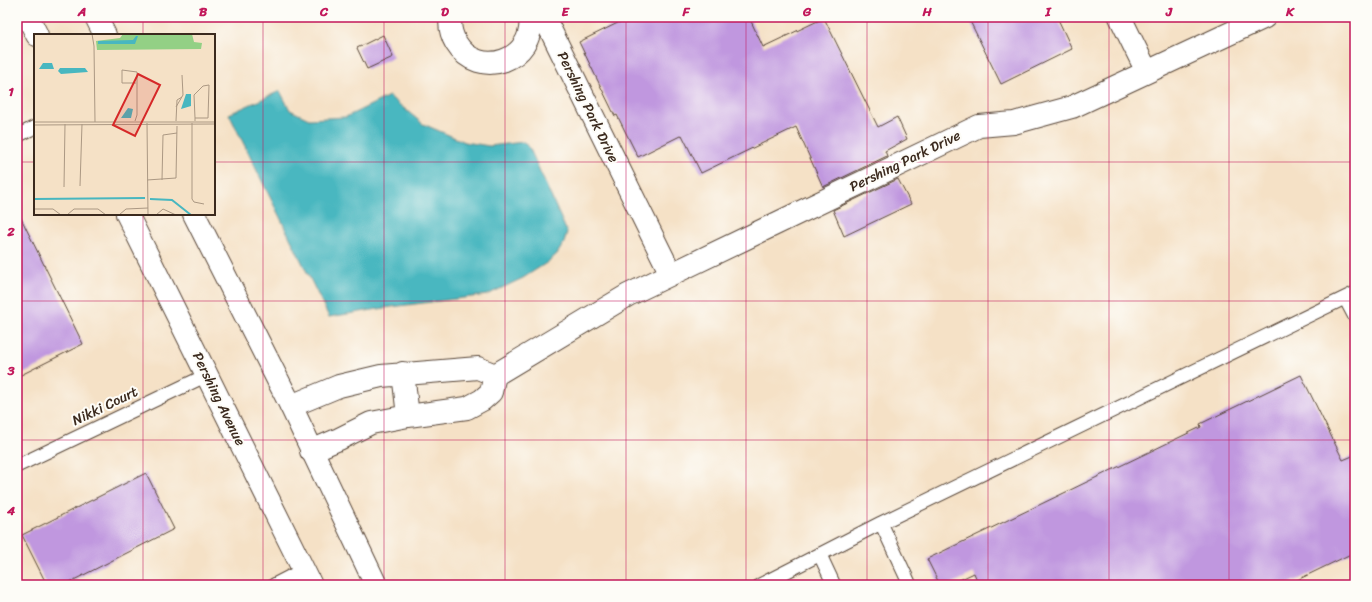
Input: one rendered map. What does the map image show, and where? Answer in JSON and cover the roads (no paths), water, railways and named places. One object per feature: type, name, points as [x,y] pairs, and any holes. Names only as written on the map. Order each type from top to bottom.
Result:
[{"type":"street","points":[[28,17],[36,34]]},
{"type":"street","points":[[96,17],[104,34]]},
{"type":"street","name":"Pershing Park Drive","points":[[451,17],[452,37],[461,50],[473,60],[489,64],[505,61],[518,53],[527,40],[531,21],[544,17],[671,274]]},
{"type":"street","points":[[1120,17],[1147,72]]},
{"type":"street","name":"Pershing Park Drive","points":[[495,375],[628,295],[979,126],[1014,123],[1072,107],[1265,17]]},
{"type":"street","name":"Pershing Avenue","points":[[128,215],[307,577]]},
{"type":"street","points":[[195,215],[291,406],[311,451],[376,585]]},
{"type":"street","points":[[291,406],[338,386],[381,376],[478,368],[495,375],[491,392],[482,400],[467,408],[408,416],[371,423],[340,439],[311,451]]},
{"type":"street","points":[[403,373],[408,416]]},
{"type":"lane","points":[[17,136],[34,128]]},
{"type":"lane","points":[[760,585],[881,523],[1350,295],[1355,317]]},
{"type":"lane","name":"Nikki Court","points":[[17,466],[208,375]]},
{"type":"lane","points":[[881,523],[910,585]]},
{"type":"lane","points":[[820,555],[834,585]]},
{"type":"lane","points":[[274,585],[307,577]]},
{"type":"water","points":[[280,91],[290,110],[309,119],[346,117],[389,96],[423,124],[465,142],[489,146],[524,142],[530,149],[567,232],[564,243],[557,254],[548,262],[523,278],[487,295],[391,307],[329,317],[229,114]]}]
